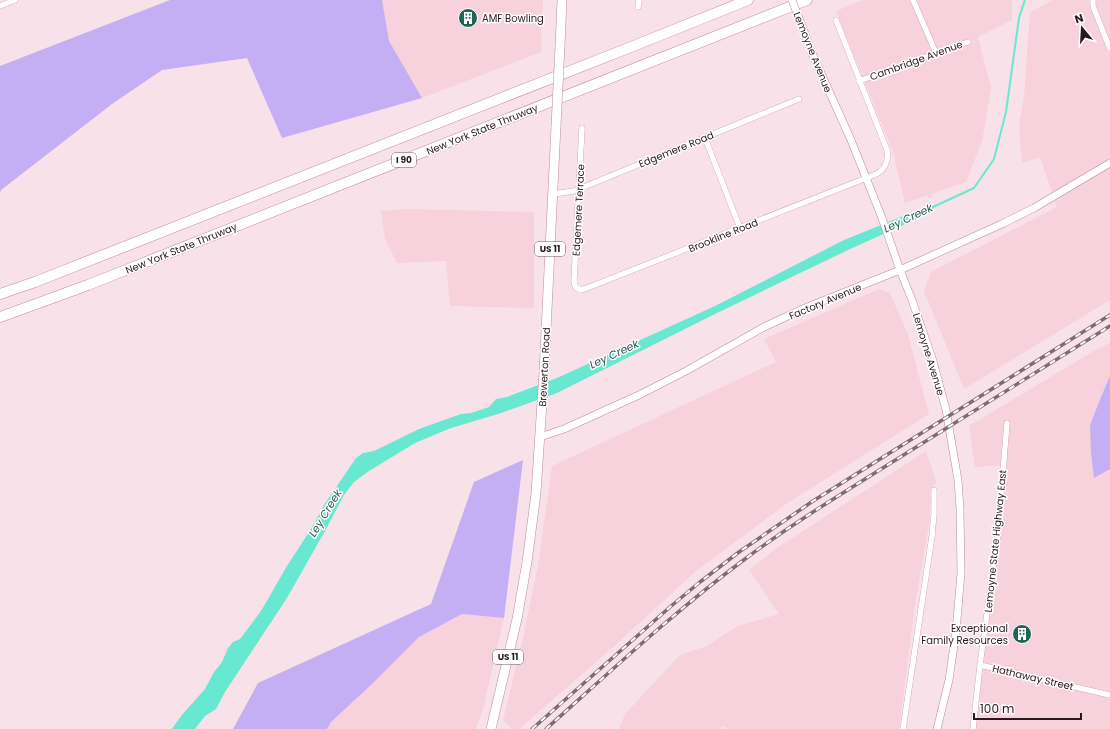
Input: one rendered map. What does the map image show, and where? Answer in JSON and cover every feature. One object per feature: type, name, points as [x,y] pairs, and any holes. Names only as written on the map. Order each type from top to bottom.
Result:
[{"type":"highway","name":"New York State Thruway","points":[[0,294],[42,279],[748,0]]},
{"type":"highway","name":"New York State Thruway","points":[[0,317],[88,285],[807,0]]},
{"type":"main road","name":"Brewerton Road","points":[[491,729],[517,619],[527,562],[536,493],[544,372],[562,0]]},
{"type":"street","points":[[0,6],[15,0]]},
{"type":"street","points":[[638,7],[639,0]]},
{"type":"street","name":"Lemoyne Avenue","points":[[792,0],[811,51],[851,140],[890,239],[931,356],[946,410],[958,480],[961,573],[956,631],[949,680],[938,729]]},
{"type":"street","points":[[914,0],[936,53]]},
{"type":"street","points":[[1093,0],[1093,6],[1110,49]]},
{"type":"street","points":[[836,20],[859,81]]},
{"type":"street","name":"Cambridge Avenue","points":[[866,178],[882,171],[888,156],[887,150],[859,81],[968,42]]},
{"type":"street","name":"Edgemere Road","points":[[553,194],[574,191],[799,99]]},
{"type":"street","name":"Edgemere Terrace","points":[[580,290],[575,286],[574,281],[582,128]]},
{"type":"street","points":[[704,138],[740,228]]},
{"type":"street","name":"Factory Avenue","points":[[540,438],[564,429],[639,395],[686,371],[764,327],[900,270],[1010,220],[1034,208],[1110,163]]},
{"type":"street","name":"Brookline Road","points":[[580,290],[866,178]]},
{"type":"street","name":"Lemoyne State Highway East","points":[[973,729],[980,664],[998,532],[1006,423]]},
{"type":"street","points":[[904,729],[932,536],[934,490]]},
{"type":"street","name":"Hathaway Street","points":[[980,664],[1110,695]]},
{"type":"shaded area","points":[[170,0],[382,0],[389,41],[422,98],[282,138],[247,58],[162,70],[112,104],[1,190],[0,193],[0,66]]},
{"type":"shaded area","points":[[382,0],[543,0],[541,52],[422,98],[389,41]]},
{"type":"shaded area","points":[[863,0],[1012,0],[1012,20],[978,37],[991,88],[982,141],[966,182],[905,203],[893,152],[836,11]]},
{"type":"shaded area","points":[[1053,0],[1110,0],[1110,300],[964,389],[924,291],[931,272],[1057,207],[1040,157],[1022,163],[1019,124],[1024,97],[1030,12]]},
{"type":"shaded area","points":[[409,209],[534,212],[534,308],[450,306],[446,261],[397,263],[385,239],[381,211]]},
{"type":"shaded area","points":[[879,289],[890,293],[908,335],[929,414],[786,504],[695,572],[612,648],[519,729],[512,729],[503,721],[525,629],[538,565],[552,466],[776,362],[764,339]]},
{"type":"shaded area","points":[[1110,343],[1110,376],[1090,425],[1094,478],[1110,469],[1110,729],[974,729],[1007,465],[975,467],[969,426],[1097,349]]},
{"type":"shaded area","points":[[1110,376],[1110,469],[1094,478],[1090,425]]},
{"type":"shaded area","points":[[926,451],[936,481],[932,491],[929,524],[915,605],[899,729],[728,729],[722,726],[720,729],[619,729],[625,714],[680,655],[707,646],[738,626],[779,614],[749,570],[777,548]]},
{"type":"shaded area","points":[[523,460],[504,618],[462,614],[419,637],[331,722],[327,729],[233,729],[258,683],[431,604],[474,482]]},
{"type":"shaded area","points":[[462,614],[504,618],[483,709],[476,729],[327,729],[331,722],[419,637]]},
{"type":"water","points":[[918,210],[921,217],[848,250],[717,313],[557,393],[498,414],[451,428],[415,443],[369,471],[354,482],[344,495],[287,598],[225,692],[216,709],[205,716],[195,729],[172,729],[181,716],[205,689],[214,672],[222,662],[228,648],[233,642],[240,639],[261,611],[324,505],[356,458],[363,453],[374,451],[419,429],[461,414],[471,413],[489,407],[496,399],[507,397],[557,378],[715,306],[844,240]]},
{"type":"waterway","name":"Ley Creek","points":[[918,214],[974,188],[994,159],[1006,112],[1019,18],[1025,0]]},
{"type":"railway","points":[[532,729],[670,607],[739,552],[813,501],[1110,315]]},
{"type":"railway","points":[[546,729],[668,620],[763,546],[837,497],[1110,326]]},
{"type":"place","name":"AMF Bowling","points":[[468,18]]},
{"type":"place","name":"Exceptional Family Resources","points":[[1022,634]]}]
